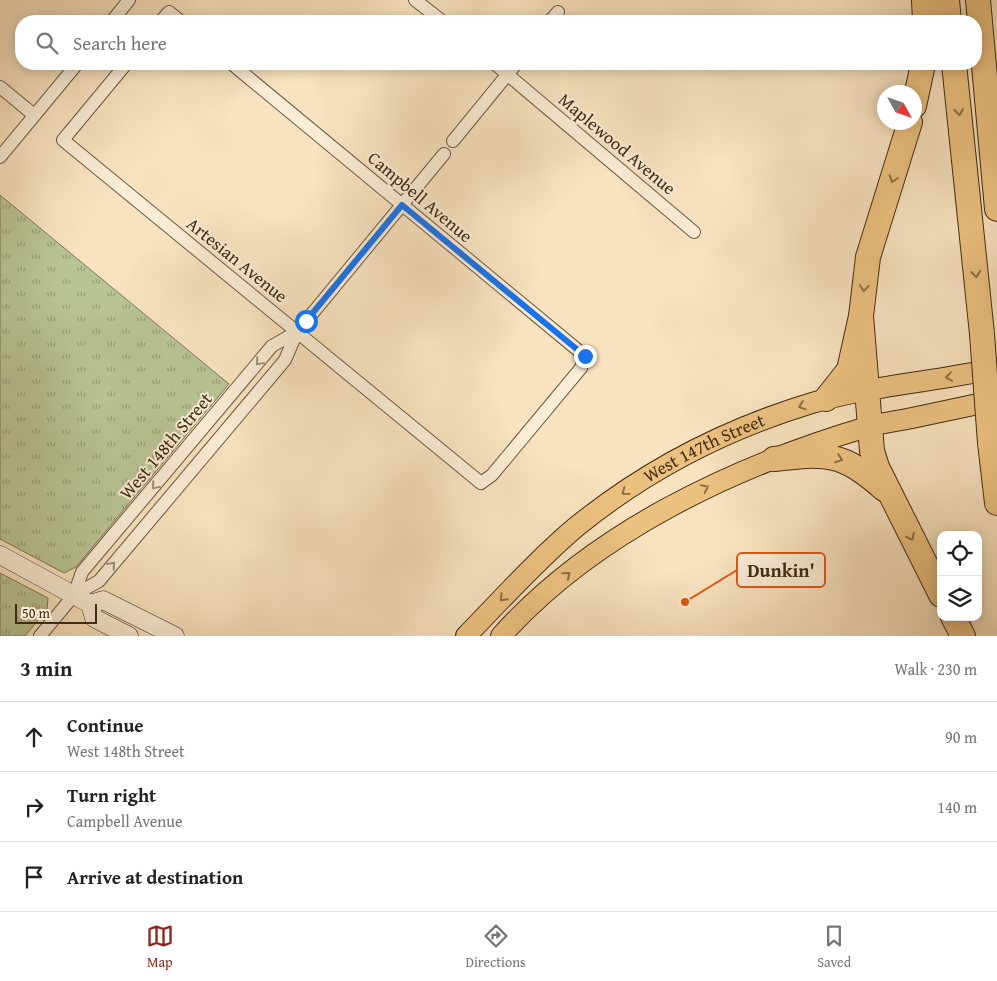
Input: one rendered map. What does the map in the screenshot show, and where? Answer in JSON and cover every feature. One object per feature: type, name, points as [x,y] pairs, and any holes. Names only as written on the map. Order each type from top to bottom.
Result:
[{"type":"highway","points":[[924,0],[925,15]]},
{"type":"highway","points":[[947,0],[948,15]]},
{"type":"highway","points":[[978,0],[979,15]]},
{"type":"highway","points":[[982,44],[997,209]]},
{"type":"highway","points":[[918,85],[922,70]]},
{"type":"highway","points":[[955,70],[982,334],[990,443],[997,503]]},
{"type":"highway","points":[[826,399],[849,370],[861,316],[868,257],[908,130]]},
{"type":"highway","points":[[861,316],[872,451],[877,467],[937,587]]},
{"type":"highway","points":[[774,459],[822,454],[835,457],[855,466],[890,493]]},
{"type":"highway","points":[[955,621],[963,636]]},
{"type":"main road","name":"West 147th Street","points":[[466,636],[538,562],[577,527],[633,486],[706,443],[756,422],[826,399],[866,389],[967,375],[997,368]]},
{"type":"main road","name":"West 147th Street","points":[[501,636],[535,601],[574,570],[651,518],[703,489],[774,459],[869,426],[997,400]]},
{"type":"main road","points":[[0,555],[90,604],[94,618],[129,636]]},
{"type":"main road","points":[[90,604],[103,600],[175,636]]},
{"type":"street","points":[[117,15],[129,0]]},
{"type":"street","points":[[415,0],[434,15]]},
{"type":"street","points":[[0,157],[72,70]]},
{"type":"street","name":"Artesian Avenue","points":[[121,70],[63,140],[481,483]]},
{"type":"street","name":"Campbell Avenue","points":[[239,70],[585,356],[581,368],[492,475],[481,483]]},
{"type":"street","name":"Maplewood Avenue","points":[[503,70],[694,232]]},
{"type":"street","points":[[453,141],[511,70]]},
{"type":"street","points":[[0,87],[34,115]]},
{"type":"street","name":"West 148th Street","points":[[74,595],[99,581],[219,440],[285,360],[297,332],[444,154]]},
{"type":"street","name":"West 148th Street","points":[[40,636],[74,595],[82,572],[272,346],[297,332]]},
{"type":"street","points":[[204,428],[219,440]]},
{"type":"green space","points":[[0,195],[229,384],[76,567],[64,573],[0,539]]},
{"type":"green space","points":[[0,573],[48,598],[47,609],[25,636],[0,636]]},
{"type":"place","name":"Dunkin'","points":[[685,602]]},
{"type":"route","points":[[306,321],[402,205],[585,356]]}]
